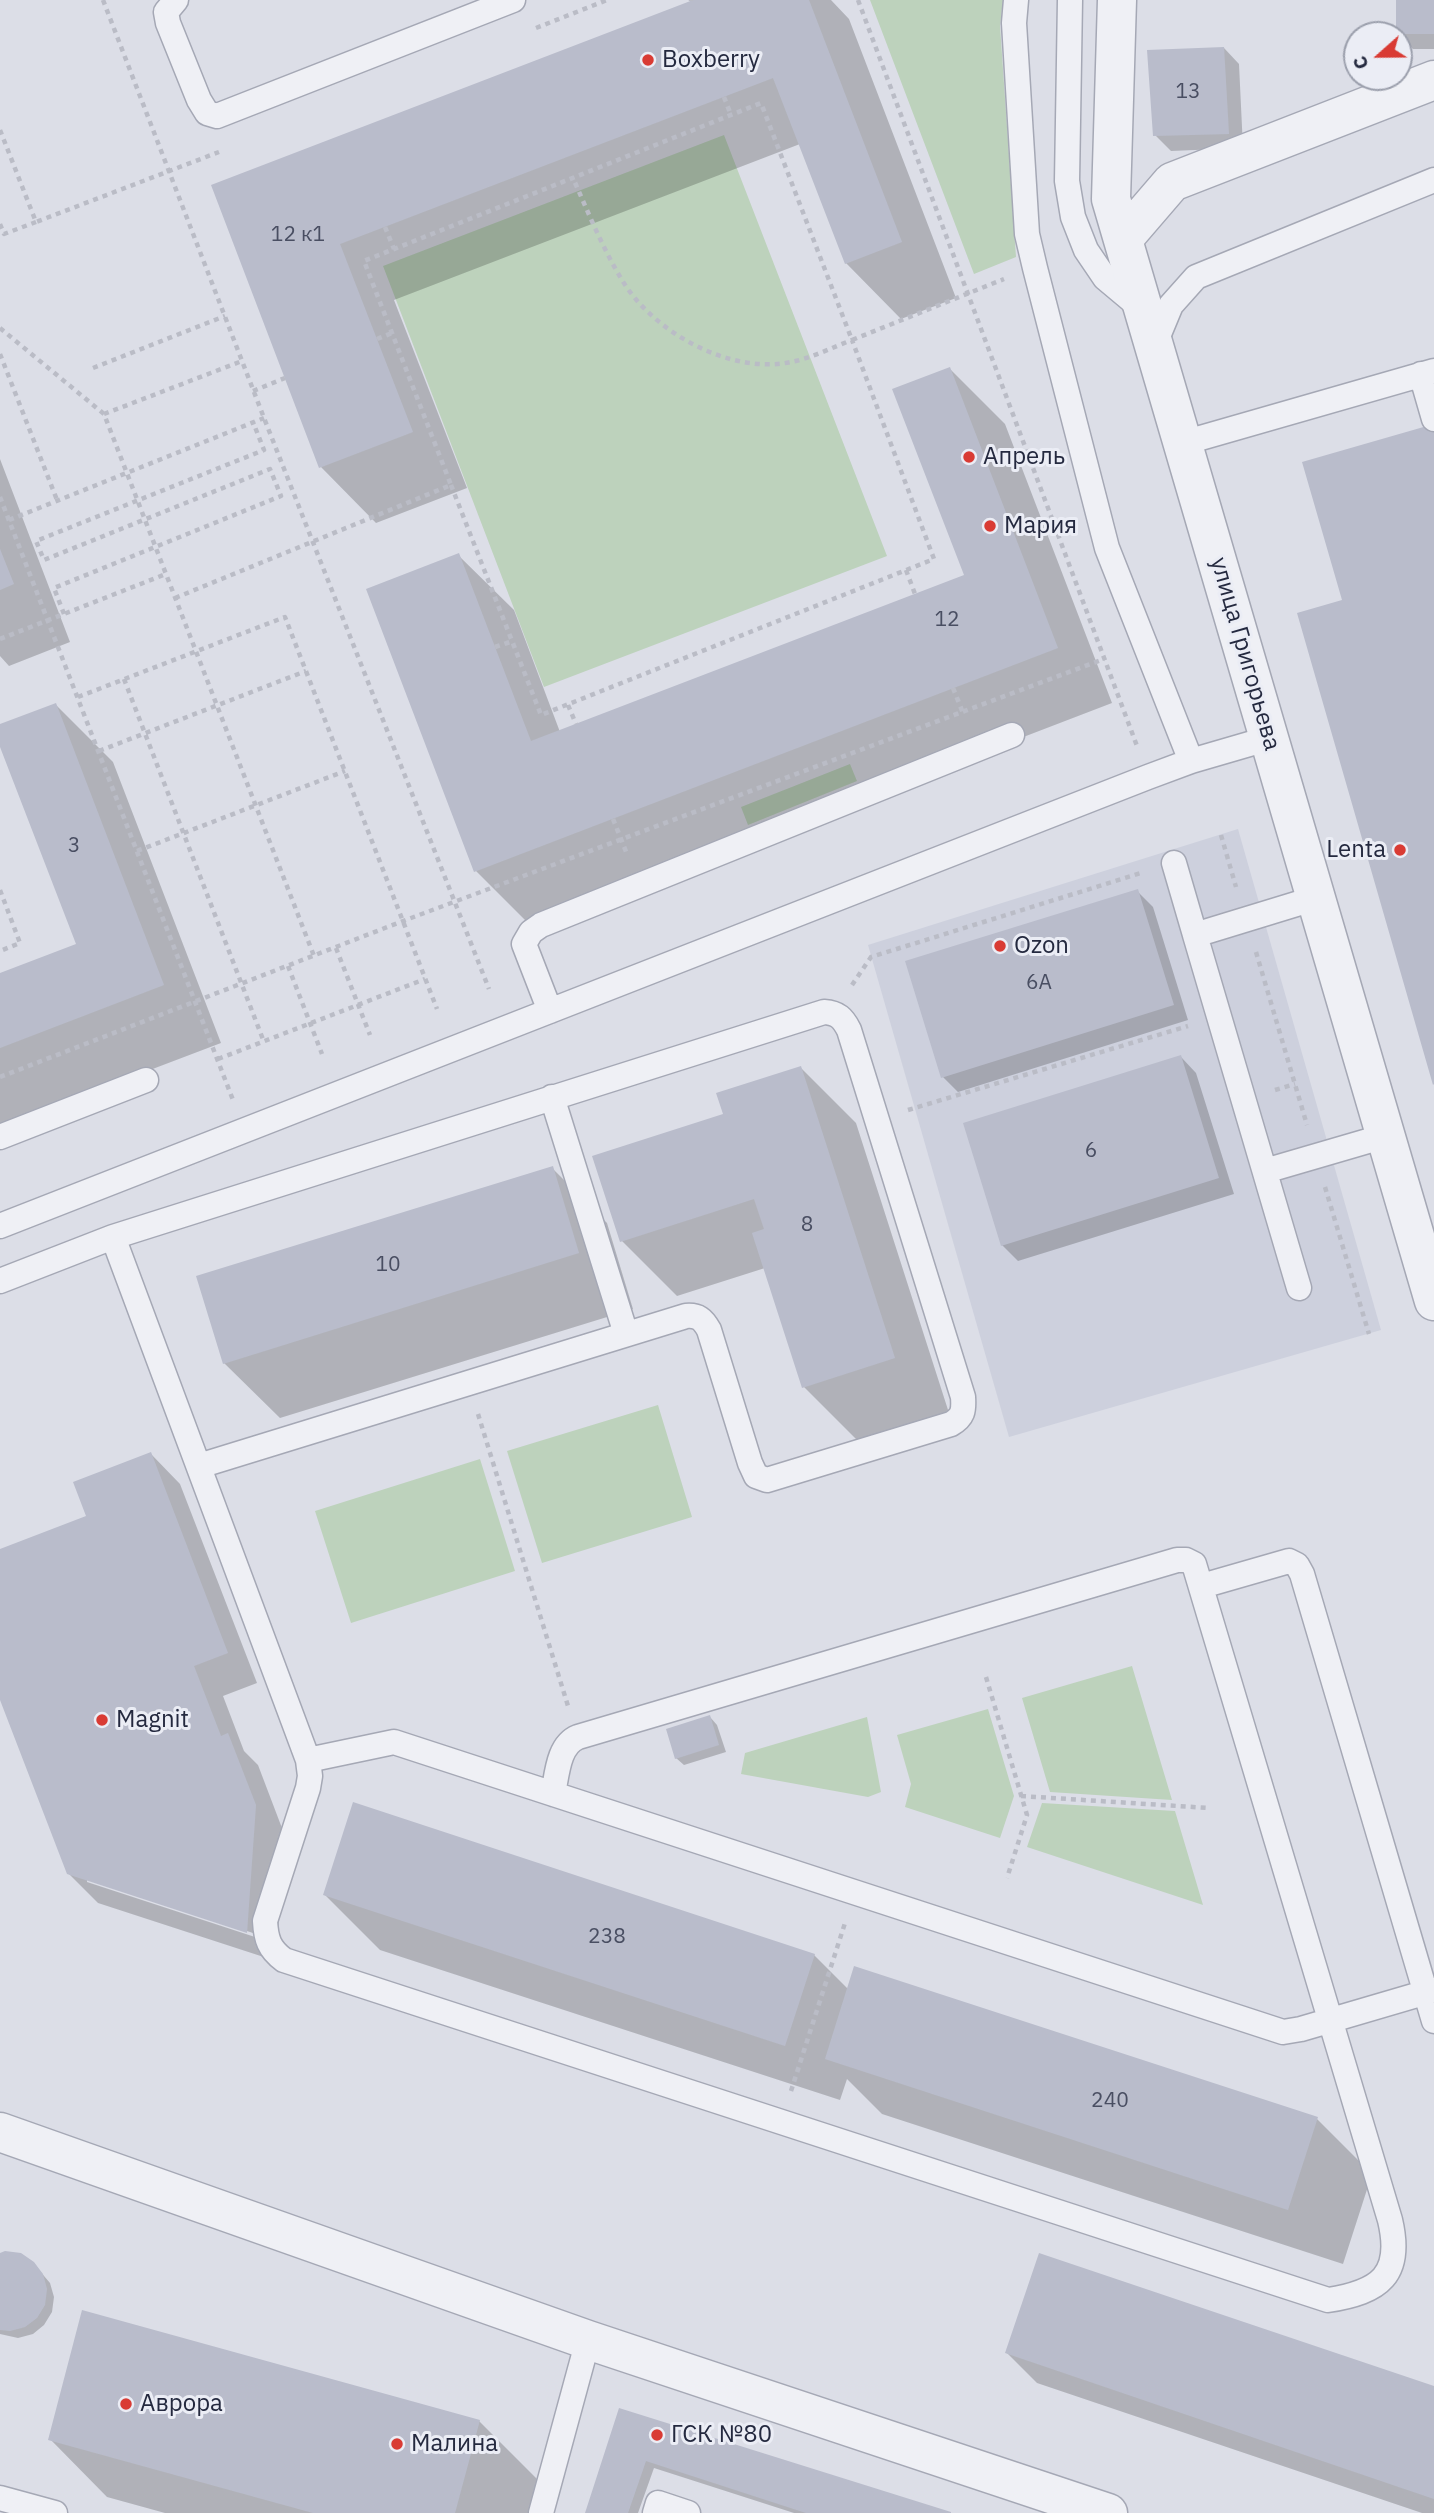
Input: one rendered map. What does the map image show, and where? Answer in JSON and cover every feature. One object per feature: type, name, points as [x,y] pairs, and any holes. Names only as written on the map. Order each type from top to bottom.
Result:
[{"type":"street","name":"улица Григорьева","points":[[1117,0],[1111,199],[1434,1301]]},
{"type":"street","points":[[1123,239],[1172,182],[1434,80]]},
{"type":"street","points":[[0,2132],[588,2340],[1108,2513]]},
{"type":"lane","points":[[176,0],[166,12],[169,23],[199,100],[207,113],[217,116],[513,0]]},
{"type":"lane","points":[[1016,0],[1014,23],[1027,234],[1108,548],[1191,761]]},
{"type":"lane","points":[[1070,0],[1068,181],[1073,217],[1086,250],[1105,278],[1143,310]]},
{"type":"lane","points":[[1154,346],[1171,305],[1196,277],[1434,180]]},
{"type":"lane","points":[[1183,443],[1428,372],[1434,419]]},
{"type":"lane","points":[[550,1011],[524,944],[531,932],[541,925],[1012,735]]},
{"type":"lane","points":[[0,1226],[1148,777],[1191,761],[1270,738]]},
{"type":"lane","points":[[1174,863],[1299,1288]]},
{"type":"lane","points":[[1195,935],[1316,898]]},
{"type":"lane","points":[[0,1281],[113,1237],[824,1012],[835,1013],[843,1019],[849,1030],[963,1397],[964,1410],[960,1419],[767,1480],[756,1476],[704,1321],[695,1315],[199,1466]]},
{"type":"lane","points":[[0,1137],[146,1080]]},
{"type":"lane","points":[[552,1097],[626,1334]]},
{"type":"lane","points":[[1265,1171],[1385,1136]]},
{"type":"lane","points":[[113,1237],[308,1760],[308,1788],[265,1921],[266,1938],[273,1951],[284,1960],[1328,2300],[1352,2297],[1376,2285],[1391,2267],[1395,2242],[1194,1564],[1177,1560],[578,1737],[565,1747],[553,1794]]},
{"type":"lane","points":[[1202,1586],[1289,1561],[1297,1565],[1302,1574],[1430,1991],[1434,2021]]},
{"type":"lane","points":[[308,1760],[394,1742],[1283,2032],[1291,2032],[1430,1991]]},
{"type":"lane","points":[[541,2513],[588,2340]]},
{"type":"lane","points":[[0,2498],[55,2513]]},
{"type":"lane","points":[[654,2513],[658,2503],[688,2513]]},
{"type":"path","points":[[103,0],[253,391],[489,989]]},
{"type":"path","points":[[858,0],[1148,777]]},
{"type":"path","points":[[724,97],[731,115]]},
{"type":"path","points":[[761,103],[934,559],[541,715],[364,261],[731,115],[761,103]]},
{"type":"path","points":[[573,178],[623,282],[667,329],[691,344],[751,364],[791,362],[1035,268]]},
{"type":"path","points":[[0,224],[4,234],[36,222]]},
{"type":"path","points":[[385,227],[394,248]]},
{"type":"path","points":[[93,368],[225,316]]},
{"type":"path","points":[[0,328],[104,414],[314,956]]},
{"type":"path","points":[[377,339],[392,333]]},
{"type":"path","points":[[0,354],[57,500]]},
{"type":"path","points":[[104,414],[242,361]]},
{"type":"path","points":[[253,391],[285,378]]},
{"type":"path","points":[[9,520],[264,418]]},
{"type":"path","points":[[64,614],[54,588],[281,496],[270,469],[44,560],[36,541],[264,450],[253,422]]},
{"type":"path","points":[[175,598],[451,485]]},
{"type":"path","points":[[0,497],[245,1130]]},
{"type":"path","points":[[906,570],[915,594]]},
{"type":"path","points":[[0,639],[166,574]]},
{"type":"path","points":[[78,697],[285,617],[437,1009]]},
{"type":"path","points":[[495,647],[513,641]]},
{"type":"path","points":[[0,1077],[403,921],[1104,659]]},
{"type":"path","points":[[99,751],[306,671]]},
{"type":"path","points":[[124,679],[264,1042]]},
{"type":"path","points":[[568,705],[576,724]]},
{"type":"path","points":[[137,851],[345,771]]},
{"type":"path","points":[[1221,835],[1369,1334]]},
{"type":"path","points":[[871,957],[1174,863]]},
{"type":"path","points":[[0,890],[20,943],[0,951]]},
{"type":"path","points":[[335,948],[370,1035]]},
{"type":"path","points":[[288,966],[322,1054]]},
{"type":"path","points":[[218,1059],[425,979]]},
{"type":"path","points":[[915,1108],[1220,1016]]},
{"type":"path","points":[[468,1383],[578,1737]]},
{"type":"path","points":[[986,1677],[1027,1815],[1007,1878]]},
{"type":"path","points":[[1021,1796],[1209,1808]]},
{"type":"path","points":[[781,2122],[855,1892]]},
{"type":"shaded area","points":[[1238,829],[1381,1330],[1009,1437],[868,945]]},
{"type":"green space","points":[[870,0],[1003,0],[1000,26],[1016,257],[974,274]]},
{"type":"green space","points":[[724,135],[887,556],[544,687],[383,266]]},
{"type":"green space","points":[[850,764],[857,781],[748,825],[741,807]]},
{"type":"green space","points":[[658,1405],[692,1517],[542,1563],[507,1451]]},
{"type":"green space","points":[[480,1459],[515,1571],[351,1623],[315,1511]]},
{"type":"green space","points":[[1132,1666],[1172,1800],[1050,1792],[1022,1698]]},
{"type":"green space","points":[[988,1709],[1014,1796],[1000,1838],[905,1807],[911,1784],[897,1735]]},
{"type":"green space","points":[[867,1717],[881,1792],[868,1797],[741,1774],[745,1753]]},
{"type":"green space","points":[[1042,1803],[1175,1811],[1203,1905],[1027,1847]]},
{"type":"building","points":[[693,0],[809,0],[902,242],[845,264],[773,78],[340,244],[413,432],[319,468],[211,185]]},
{"type":"building","points":[[1396,0],[1434,0],[1434,34],[1413,34],[1413,21],[1396,21]]},
{"type":"building","points":[[1224,47],[1229,134],[1153,136],[1147,50]]},
{"type":"building","points":[[950,367],[1058,648],[474,872],[366,589],[459,553],[531,741],[964,575],[892,389]]},
{"type":"building","name":"Lenta","points":[[1434,424],[1433,1085],[1297,613],[1342,600],[1302,462]]},
{"type":"building","points":[[0,549],[14,584],[0,590]]},
{"type":"building","points":[[56,703],[164,985],[0,1048],[0,973],[76,944],[0,747],[0,724]]},
{"type":"building","points":[[1138,889],[1174,1005],[941,1078],[905,961]]},
{"type":"building","points":[[1181,1055],[1219,1178],[1001,1246],[963,1123]]},
{"type":"building","points":[[801,1066],[895,1358],[802,1388],[752,1233],[764,1229],[754,1199],[620,1242],[592,1156],[723,1114],[716,1093]]},
{"type":"building","points":[[553,1166],[579,1253],[223,1364],[196,1276]]},
{"type":"building","points":[[151,1452],[228,1653],[194,1666],[221,1736],[228,1733],[256,1805],[247,1933],[67,1874],[0,1700],[0,1549],[86,1516],[73,1482]]},
{"type":"building","points":[[710,1715],[719,1745],[675,1759],[666,1729]]},
{"type":"building","points":[[353,1802],[815,1954],[785,2046],[323,1895]]},
{"type":"building","points":[[854,1966],[1318,2117],[1288,2210],[825,2059]]},
{"type":"building","points":[[0,2253],[21,2253],[34,2262],[43,2274],[47,2289],[45,2305],[37,2318],[25,2327],[10,2331],[0,2330]]},
{"type":"building","points":[[1039,2253],[1434,2386],[1434,2499],[1005,2353]]},
{"type":"building","points":[[82,2310],[480,2420],[455,2513],[313,2513],[48,2440]]},
{"type":"building","name":"ГСК №80","points":[[619,2408],[951,2513],[806,2513],[646,2461],[628,2513],[585,2513]]},
{"type":"place","name":"Boxberry","points":[[648,60]]},
{"type":"place","name":"Апрель","points":[[969,457]]},
{"type":"place","name":"Мария","points":[[990,526]]},
{"type":"place","name":"Lenta","points":[[1400,850]]},
{"type":"place","name":"Ozon","points":[[1000,946]]},
{"type":"place","name":"Magnit","points":[[102,1720]]},
{"type":"place","name":"Аврора","points":[[126,2404]]},
{"type":"place","name":"ГСК №80","points":[[657,2435]]},
{"type":"place","name":"Малина","points":[[397,2444]]}]
